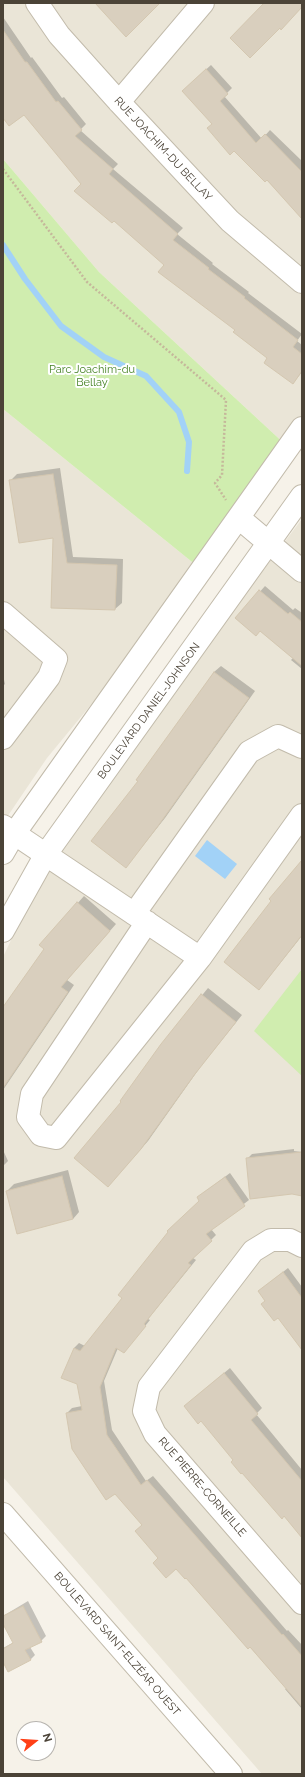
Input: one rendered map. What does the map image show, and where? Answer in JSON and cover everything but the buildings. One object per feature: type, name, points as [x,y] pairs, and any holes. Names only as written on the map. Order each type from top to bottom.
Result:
[{"type":"street","name":"RUE JOACHIM-DU BELLAY","points":[[37,3],[59,35],[230,221],[302,282]]},
{"type":"street","points":[[119,102],[203,3]]},
{"type":"street","points":[[3,853],[9,830],[239,518],[302,428]]},
{"type":"street","name":"BOULEVARD DANIEL-JOHNSON","points":[[3,931],[46,854],[302,496]]},
{"type":"street","points":[[239,518],[270,542],[302,571]]},
{"type":"street","points":[[3,614],[56,659],[49,677],[3,738]]},
{"type":"street","points":[[302,747],[278,736],[249,752],[140,918],[32,1094],[28,1117],[41,1135],[56,1138],[200,958],[302,815]]},
{"type":"street","points":[[9,830],[200,958]]},
{"type":"street","name":"RUE PIERRE-CORNEILLE","points":[[302,1246],[290,1240],[271,1240],[253,1251],[149,1387],[144,1411],[155,1434],[302,1603]]},
{"type":"street","name":"BOULEVARD SAINT-ELZÉAR OUEST","points":[[3,1514],[231,1774]]},
{"type":"path","points":[[3,169],[87,282],[226,400],[222,475],[215,483],[239,518]]},
{"type":"shaded area","points":[[3,3],[302,3],[302,425],[288,447],[99,272],[3,159]]},
{"type":"shaded area","points":[[3,409],[202,570],[47,758],[3,823]]},
{"type":"shaded area","points":[[302,519],[302,1774],[262,1774],[3,1477],[3,957],[31,898],[80,811]]},
{"type":"green space","name":"Parc Joachim-du Bellay","points":[[3,159],[99,272],[288,447],[202,570],[3,409]]},
{"type":"green space","points":[[302,969],[302,1076],[254,1031]]},
{"type":"water","points":[[207,840],[237,864],[225,879],[195,856]]},
{"type":"waterway","points":[[3,245],[25,279],[61,326],[104,357],[146,376],[179,412],[189,442],[187,471]]}]
